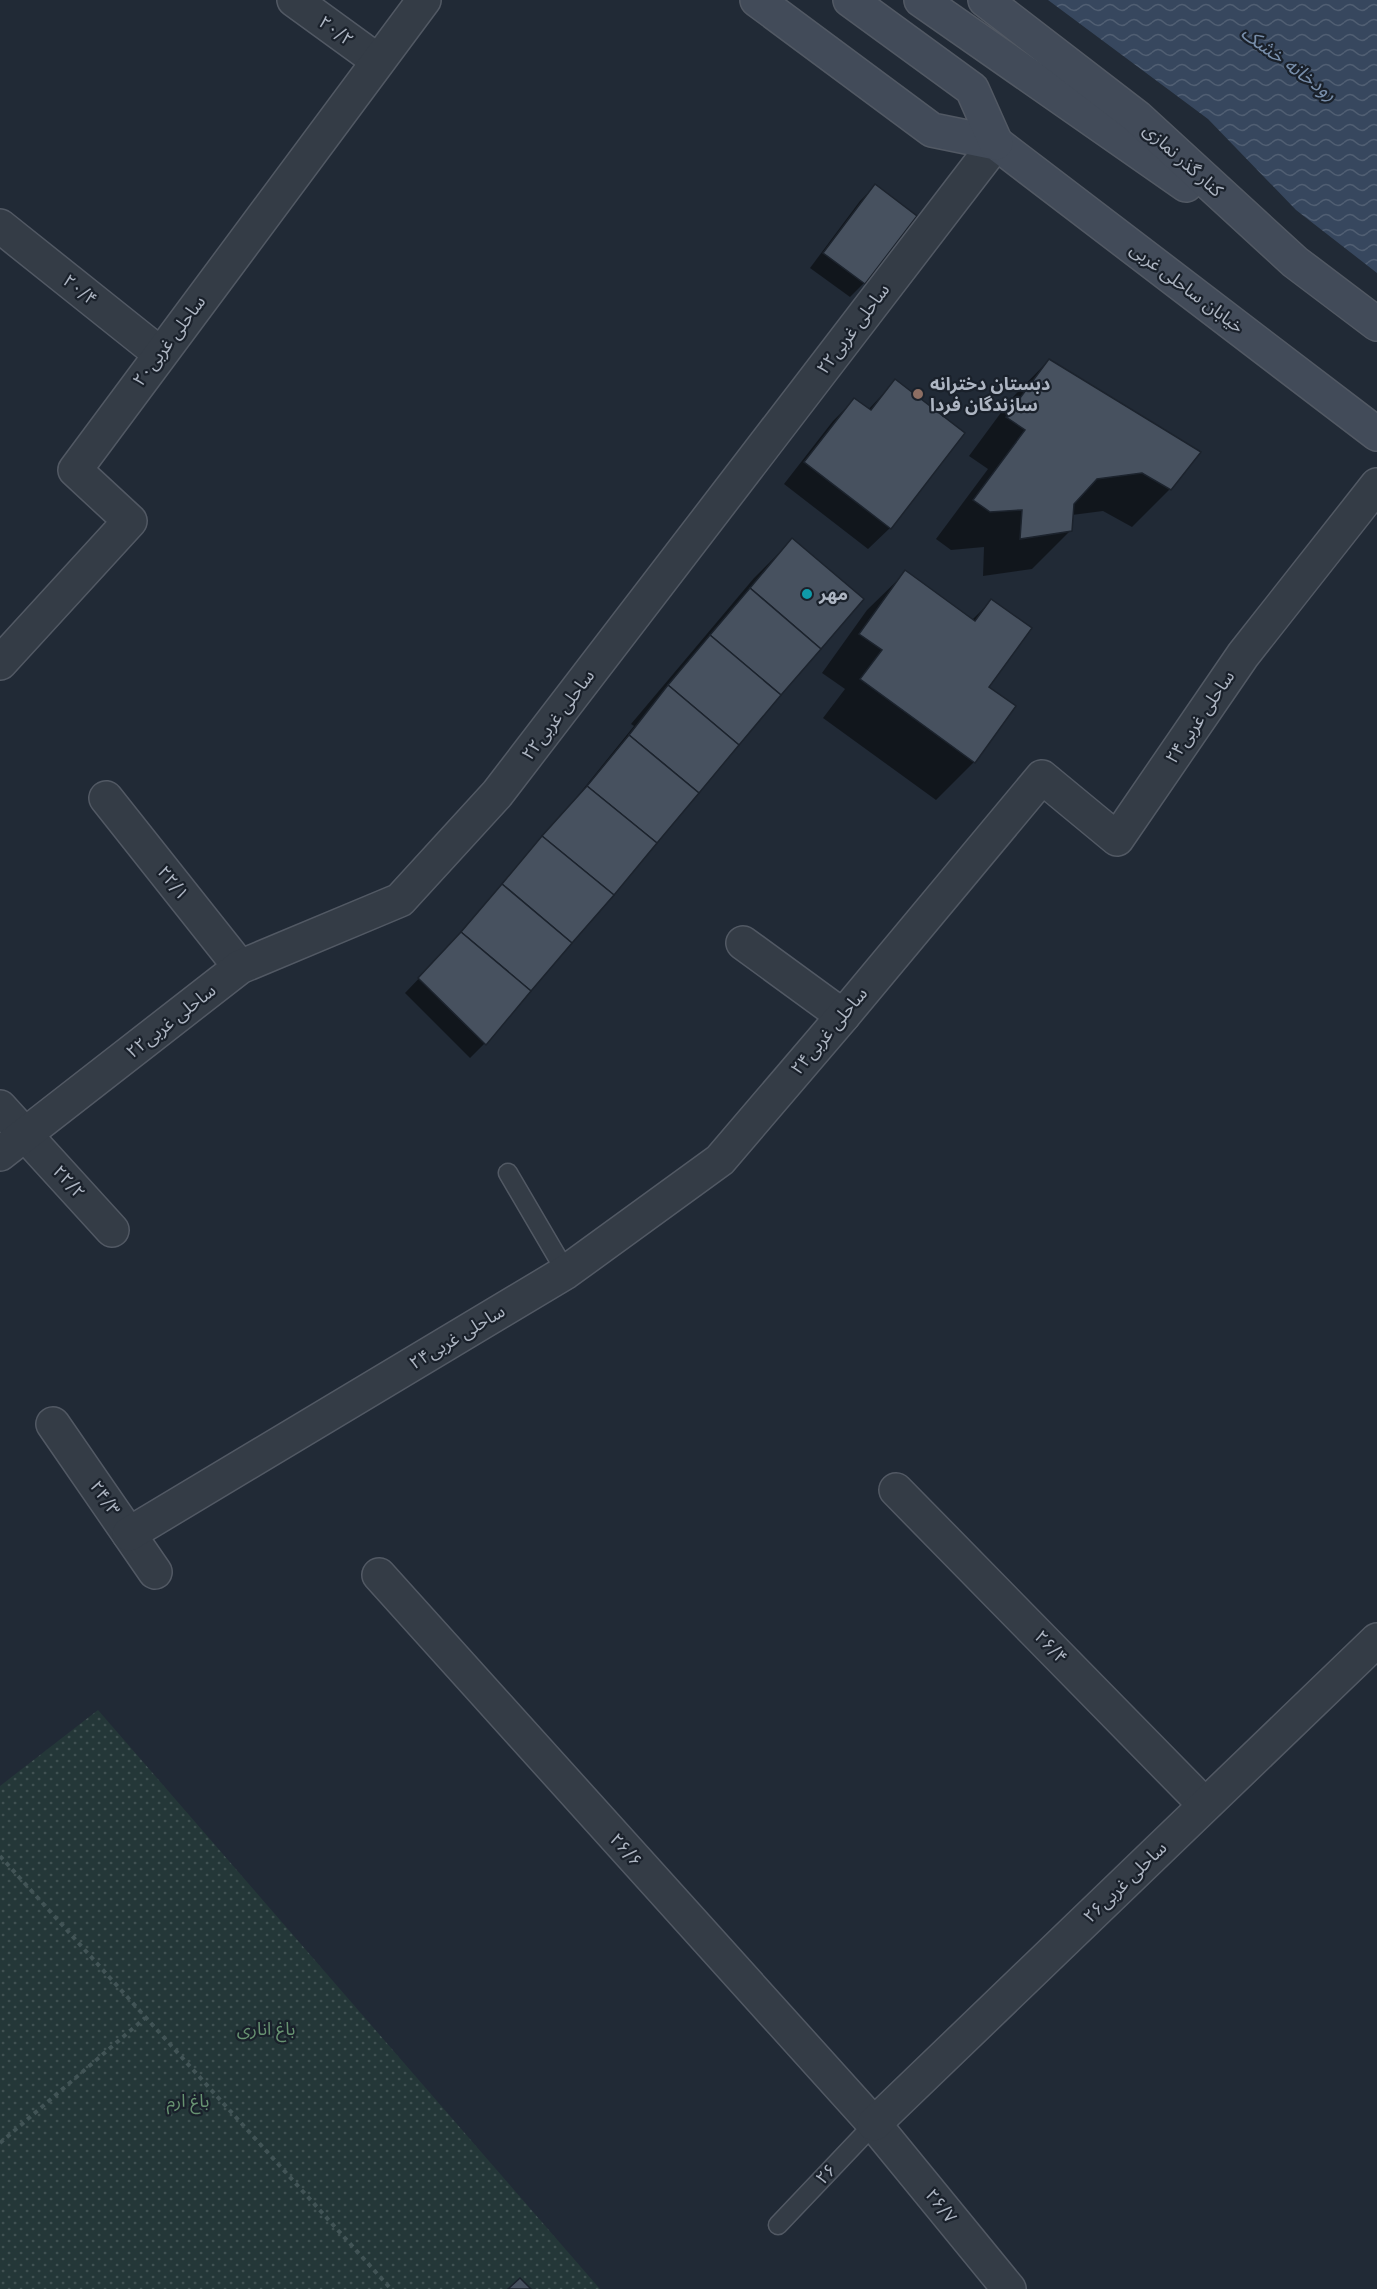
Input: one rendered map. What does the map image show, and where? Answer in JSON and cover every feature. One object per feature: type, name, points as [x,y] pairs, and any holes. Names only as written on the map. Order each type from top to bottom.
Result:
[{"type":"main road","name":"خیابان ساحلی غربی","points":[[757,0],[932,130],[996,143],[1377,434]]},
{"type":"main road","name":"خیابان ساحلی غربی","points":[[850,0],[972,89],[996,143]]},
{"type":"main road","points":[[921,0],[1295,262]]},
{"type":"main road","name":"کنار گذر نمازی","points":[[985,0],[1137,117],[1295,262],[1377,324]]},
{"type":"street","name":"۲۰/۲","points":[[294,0],[378,61]]},
{"type":"street","name":"ساحلی غربی۲۰","points":[[0,663],[130,521],[75,470],[424,0]]},
{"type":"street","name":"ساحلی غربی۲۲","points":[[0,1154],[240,967],[400,900],[497,794],[996,143]]},
{"type":"street","name":"۲۰/۴","points":[[0,226],[159,354]]},
{"type":"street","name":"ساحلی غربی۲۴","points":[[129,1534],[566,1272],[720,1160],[1042,777],[1117,839],[1243,655],[1377,485]]},
{"type":"street","name":"۲۲/۱","points":[[106,798],[240,967]]},
{"type":"street","points":[[743,943],[843,1016]]},
{"type":"street","name":"۲۲/۲","points":[[0,1107],[112,1230]]},
{"type":"street","name":"۲۴/۳","points":[[54,1424],[155,1572]]},
{"type":"street","name":"۲۶/۴","points":[[896,1490],[1205,1805]]},
{"type":"street","name":"۲۶/۶","points":[[379,1575],[874,2124]]},
{"type":"street","name":"ساحلی غربی۲۶","points":[[874,2124],[1205,1805],[1372,1655]]},
{"type":"street","name":"۲۶/۷","points":[[874,2124],[1009,2289]]},
{"type":"lane","points":[[508,1173],[566,1272]]},
{"type":"lane","name":"۲۶","points":[[778,2225],[874,2124]]},
{"type":"path","points":[[0,1856],[391,2289]]},
{"type":"path","points":[[0,2143],[145,2018]]},
{"type":"green space","name":"باغ ارم","points":[[98,1710],[600,2289],[0,2289],[0,1786]]},
{"type":"water","name":"رودخانه خشک","points":[[1048,0],[1377,0],[1377,273],[1296,210],[1208,119]]},
{"type":"building","points":[[875,184],[917,216],[865,284],[823,253]]},
{"type":"building","points":[[1049,359],[1201,452],[1171,490],[1142,473],[1097,479],[1074,504],[1072,531],[1020,539],[1022,510],[990,512],[973,500],[1025,430],[1006,417]]},
{"type":"building","points":[[895,379],[965,433],[891,529],[804,462],[854,398],[871,410]]},
{"type":"building","name":"مهر","points":[[792,538],[864,599],[821,649],[750,588]]},
{"type":"building","points":[[905,570],[975,621],[991,599],[1032,628],[989,687],[1016,706],[975,763],[860,679],[882,650],[859,634]]},
{"type":"building","points":[[750,588],[821,649],[781,695],[710,635]]},
{"type":"building","points":[[710,635],[781,695],[739,745],[668,685]]},
{"type":"building","points":[[668,685],[739,745],[699,793],[629,735]]},
{"type":"building","points":[[629,735],[699,793],[657,843],[587,786]]},
{"type":"building","points":[[587,786],[657,843],[614,895],[542,836]]},
{"type":"building","points":[[542,836],[614,895],[572,943],[502,884]]},
{"type":"building","points":[[502,884],[572,943],[531,991],[461,932]]},
{"type":"building","points":[[461,932],[531,991],[486,1045],[418,978]]},
{"type":"building","points":[[520,2278],[531,2289],[508,2289]]},
{"type":"place","name":"دبستان دخترانه سازندگان فردا","points":[[918,394]]},
{"type":"place","name":"مهر","points":[[807,594]]},
{"type":"park label","name":"باغ اناری","points":[[266,2029]]}]
